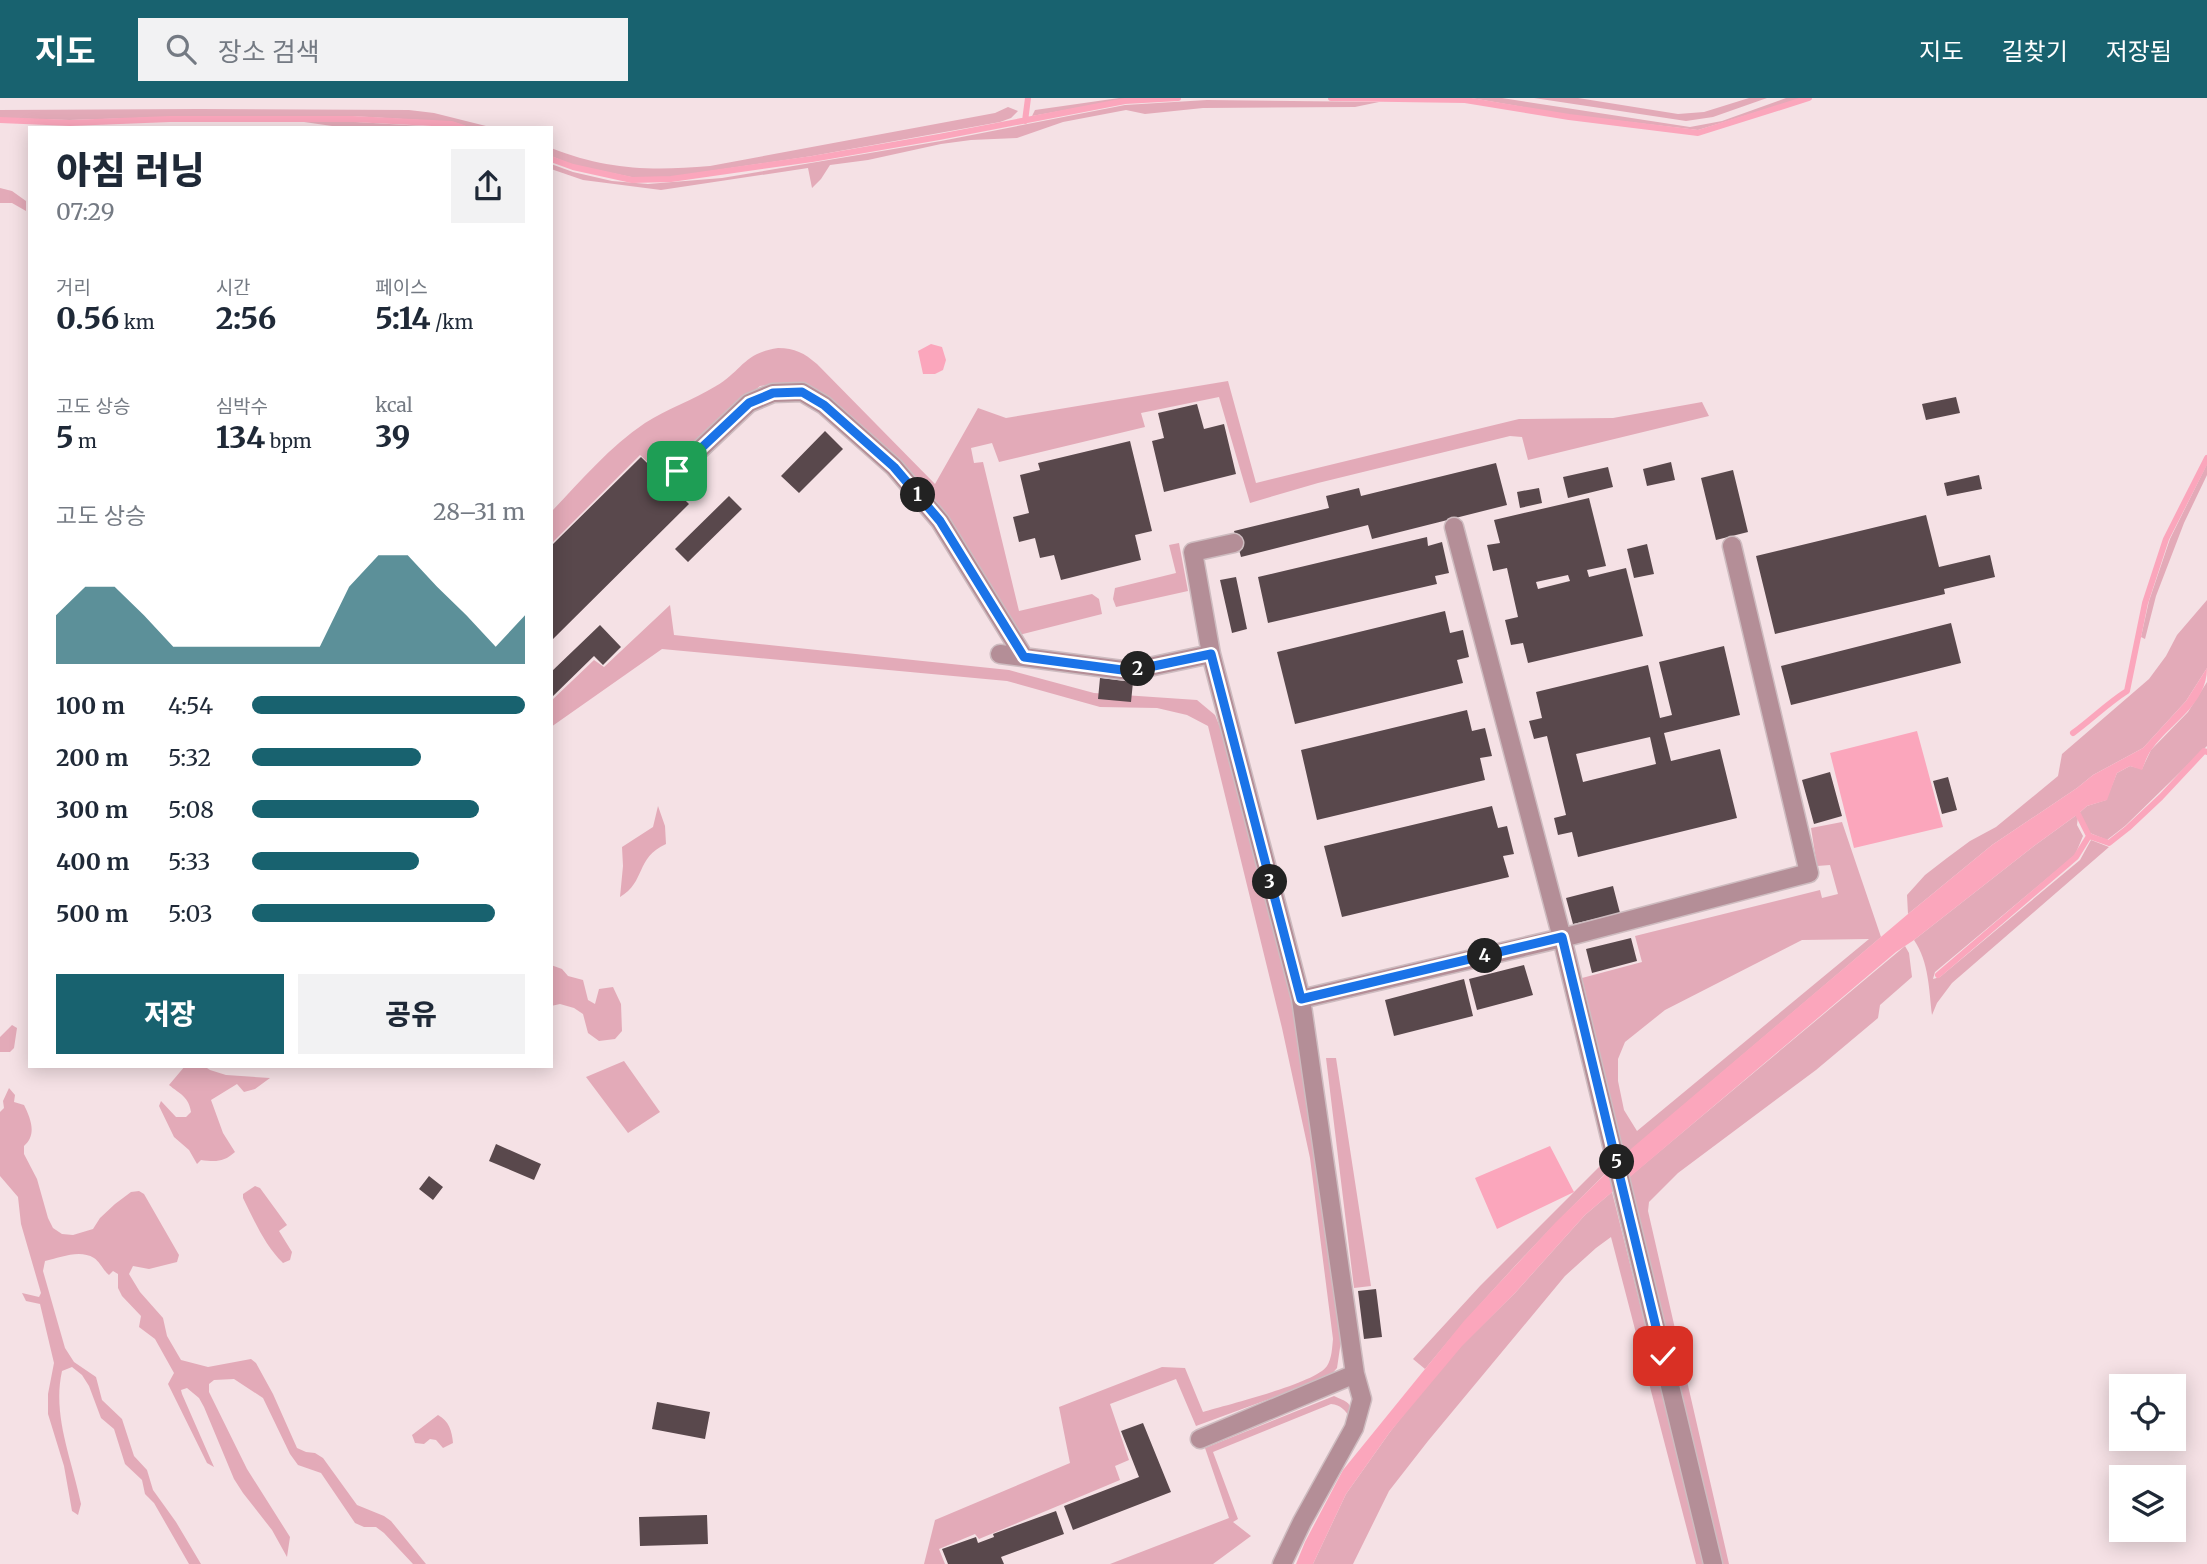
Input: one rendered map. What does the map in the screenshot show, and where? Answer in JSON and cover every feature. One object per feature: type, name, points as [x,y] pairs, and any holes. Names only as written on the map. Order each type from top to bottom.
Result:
[{"type":"street","points":[[677,471],[749,403],[773,393],[802,392],[824,405],[894,467],[925,503],[960,552],[1024,657]]},
{"type":"street","points":[[1454,527],[1562,937],[1713,1564]]},
{"type":"street","points":[[1234,543],[1193,552],[1211,654],[1301,999],[1355,1374],[1362,1399],[1354,1428],[1282,1564]]},
{"type":"street","points":[[1301,999],[1562,937],[1809,873],[1732,546]]},
{"type":"street","points":[[1000,654],[1130,671],[1211,654]]},
{"type":"street","points":[[1200,1439],[1355,1374]]},
{"type":"shaded area","points":[[1119,98],[1147,98],[1032,116],[1035,110]]},
{"type":"shaded area","points":[[1471,98],[1502,98],[1690,127],[1722,121],[1786,98],[1803,98],[1698,130],[1569,115]]},
{"type":"shaded area","points":[[1534,98],[1578,98],[1678,114],[1704,112],[1749,98],[1767,98],[1713,117],[1686,121]]},
{"type":"shaded area","points":[[1207,100],[1379,102],[1355,107],[1203,108],[1145,114],[1126,110],[1063,122],[1017,138],[941,144],[868,160],[830,165],[812,188],[808,168],[661,190],[583,180],[553,170],[553,165],[612,181],[648,184],[722,178],[941,141],[1125,105]]},
{"type":"shaded area","points":[[1008,107],[1018,111],[1011,118],[1000,122],[812,156],[670,177],[631,177],[573,165],[553,157],[553,149],[610,165],[649,168],[710,166],[995,113]]},
{"type":"shaded area","points":[[0,110],[409,110],[434,113],[486,126],[352,116],[69,120],[0,118]]},
{"type":"shaded area","points":[[304,122],[423,126],[332,126]]},
{"type":"shaded area","points":[[0,188],[12,191],[26,201],[26,211],[12,203],[0,203]]},
{"type":"shaded area","points":[[931,344],[942,347],[946,360],[943,370],[935,374],[923,374],[918,351]]},
{"type":"shaded area","points":[[789,349],[817,364],[935,484],[978,408],[1006,418],[1228,381],[1256,483],[1519,419],[1613,418],[1702,402],[1709,416],[1528,460],[1522,437],[1510,436],[1318,483],[1250,503],[1219,397],[1141,413],[1145,427],[999,462],[992,443],[971,448],[974,463],[983,462],[1019,611],[1092,594],[1099,599],[1102,614],[1019,635],[959,536],[835,406],[776,384],[760,386],[664,477],[640,455],[553,542],[553,510],[619,443],[653,418],[716,386],[750,358],[766,350]]},
{"type":"shaded area","points":[[2207,464],[2207,475],[2184,523],[2156,596],[2145,639],[2141,637],[2149,601],[2170,539]]},
{"type":"shaded area","points":[[1179,543],[1188,591],[1116,607],[1113,599],[1115,588],[1176,573],[1169,545]]},
{"type":"shaded area","points":[[2207,600],[2207,668],[2186,701],[2143,748],[2093,775],[1992,845],[1908,914],[1907,895],[1925,875],[1970,841],[1996,827],[2058,776],[2062,754],[2149,679],[2177,635]]},
{"type":"shaded area","points":[[670,605],[674,635],[1009,670],[1094,693],[1197,700],[1215,715],[1224,737],[1294,1006],[1341,1341],[1337,1368],[1329,1377],[1196,1426],[1176,1379],[1110,1404],[1129,1460],[1115,1466],[1120,1480],[979,1539],[975,1534],[939,1549],[945,1564],[924,1564],[935,1520],[1070,1463],[1059,1407],[1162,1367],[1185,1368],[1203,1412],[1270,1393],[1306,1379],[1319,1373],[1330,1360],[1333,1339],[1310,1158],[1282,1028],[1208,726],[1187,715],[1157,708],[1100,707],[1007,681],[662,649],[553,726],[553,699],[594,660],[604,667]]},
{"type":"shaded area","points":[[2207,668],[2205,681],[2195,702],[2152,749],[2142,770],[2130,766],[2117,773],[2107,800],[2087,806],[1896,952],[1585,1215],[1515,1293],[1462,1346],[1390,1432],[1346,1494],[1313,1564],[1296,1564],[1343,1470],[1464,1321],[1556,1222],[1632,1148],[1992,845],[2093,775],[2143,748],[2186,701]]},
{"type":"shaded area","points":[[2207,682],[2207,746],[2125,826],[2107,840],[2090,833],[2078,816],[2077,825],[2083,836],[2075,855],[1935,972],[1933,979],[1940,977],[2080,860],[2091,840],[2109,847],[1952,983],[1937,1003],[1932,1015],[1925,967],[1914,940],[2087,806],[2106,800],[2117,773],[2130,766],[2142,769],[2151,750],[2188,712]]},
{"type":"shaded area","points":[[1917,731],[1943,827],[1854,848],[1830,753]]},
{"type":"shaded area","points":[[658,806],[665,826],[666,844],[649,856],[634,884],[620,897],[622,847],[653,827]]},
{"type":"shaded area","points":[[1842,822],[1881,937],[1624,1156],[1582,978],[1642,962],[1635,936],[1820,890],[1822,898],[1838,894],[1830,865],[1817,866],[1811,828]],"holes":[[[1869,939],[1637,1131],[1624,1110],[1618,1081],[1618,1059],[1625,1042],[1665,1010],[1802,940]]]},
{"type":"shaded area","points":[[1905,946],[1909,953],[1912,977],[1880,1005],[1878,1018],[1816,1070],[1678,1173],[1649,1202],[1648,1211],[1729,1564],[1722,1564],[1628,1178]]},
{"type":"shaded area","points":[[553,966],[562,969],[568,976],[583,980],[588,1000],[595,1004],[599,989],[613,987],[621,1004],[622,1031],[615,1039],[599,1041],[588,1033],[583,1014],[560,1004],[553,1006]]},
{"type":"shaded area","points":[[12,1025],[17,1028],[14,1048],[10,1052],[0,1052],[0,1037]]},
{"type":"shaded area","points":[[1326,1058],[1336,1058],[1371,1286],[1354,1288]]},
{"type":"shaded area","points":[[624,1061],[660,1112],[628,1133],[586,1077]]},
{"type":"shaded area","points":[[183,1068],[207,1068],[226,1075],[270,1078],[255,1089],[244,1092],[237,1084],[211,1100],[223,1133],[235,1152],[223,1159],[201,1160],[197,1164],[189,1150],[174,1137],[159,1106],[161,1101],[176,1117],[186,1117],[191,1112],[186,1099],[169,1085]]},
{"type":"shaded area","points":[[9,1088],[15,1095],[14,1102],[24,1105],[31,1121],[32,1132],[24,1146],[24,1154],[37,1179],[53,1228],[62,1234],[73,1235],[93,1229],[100,1218],[131,1192],[139,1191],[144,1194],[179,1255],[177,1262],[149,1269],[133,1266],[129,1274],[140,1292],[163,1318],[167,1336],[181,1360],[208,1367],[251,1359],[256,1363],[297,1448],[323,1458],[357,1505],[391,1521],[426,1564],[413,1564],[376,1527],[364,1527],[355,1523],[321,1473],[298,1465],[263,1398],[234,1379],[214,1380],[209,1384],[209,1392],[247,1469],[290,1537],[287,1557],[272,1530],[234,1479],[204,1407],[199,1398],[187,1388],[181,1390],[182,1394],[214,1467],[207,1463],[168,1384],[174,1373],[155,1339],[139,1327],[141,1316],[122,1296],[118,1288],[118,1274],[113,1271],[109,1275],[94,1258],[82,1254],[45,1261],[43,1271],[65,1348],[74,1362],[96,1377],[102,1400],[122,1419],[134,1456],[147,1470],[153,1490],[201,1564],[189,1564],[154,1503],[145,1494],[142,1480],[125,1464],[114,1429],[101,1418],[89,1386],[82,1375],[72,1367],[62,1371],[59,1404],[64,1438],[81,1504],[78,1515],[72,1511],[64,1466],[48,1414],[48,1394],[54,1363],[40,1304],[26,1301],[22,1293],[39,1297],[41,1293],[21,1224],[18,1197],[0,1176],[0,1112],[4,1108],[3,1101]]},
{"type":"shaded area","points":[[1550,1146],[1574,1192],[1497,1229],[1475,1178]]},
{"type":"shaded area","points":[[1603,1163],[1605,1174],[1512,1269],[1425,1369],[1413,1359],[1480,1286]]},
{"type":"shaded area","points":[[255,1186],[260,1188],[287,1225],[279,1231],[292,1252],[290,1260],[283,1263],[265,1241],[243,1198],[243,1194]]},
{"type":"shaded area","points":[[1612,1192],[1705,1564],[1696,1564],[1611,1237],[1565,1276],[1428,1441],[1389,1491],[1353,1564],[1313,1564],[1346,1494],[1423,1390],[1585,1215]]},
{"type":"shaded area","points":[[1334,1396],[1348,1403],[1351,1409],[1350,1418],[1342,1408],[1331,1404],[1213,1452],[1238,1519],[1233,1522],[1251,1536],[1213,1564],[1110,1564],[1229,1518],[1205,1448]]},
{"type":"shaded area","points":[[438,1415],[449,1427],[453,1443],[443,1448],[436,1440],[430,1439],[424,1444],[415,1443],[412,1435]]},
{"type":"building","points":[[1956,397],[1960,413],[1926,420],[1922,404]]},
{"type":"building","points":[[1197,404],[1204,429],[1224,424],[1236,474],[1164,492],[1152,441],[1164,438],[1158,413]]},
{"type":"building","points":[[825,431],[843,449],[799,493],[781,476]]},
{"type":"building","points":[[1130,441],[1152,531],[1135,535],[1141,560],[1061,580],[1054,555],[1040,558],[1035,538],[1019,542],[1013,517],[1029,513],[1020,475],[1040,470],[1038,463]]},
{"type":"building","points":[[641,457],[689,504],[553,639],[553,544]]},
{"type":"building","points":[[1671,462],[1675,480],[1647,486],[1643,469]]},
{"type":"building","points":[[1496,463],[1507,505],[1372,539],[1368,525],[1241,557],[1234,531],[1329,508],[1326,496],[1359,488],[1361,496]]},
{"type":"building","points":[[1608,467],[1613,487],[1568,498],[1563,477]]},
{"type":"building","points":[[1733,470],[1748,532],[1716,540],[1701,478]]},
{"type":"building","points":[[1979,475],[1982,489],[1947,496],[1944,483]]},
{"type":"building","points":[[1539,488],[1542,503],[1520,508],[1517,492]]},
{"type":"building","points":[[729,496],[742,509],[688,562],[675,549]]},
{"type":"building","points":[[1589,498],[1606,566],[1587,570],[1589,577],[1626,568],[1643,636],[1528,663],[1523,643],[1511,645],[1505,620],[1518,617],[1507,568],[1493,571],[1487,545],[1500,543],[1494,520]],"holes":[[[1568,575],[1570,581],[1538,589],[1536,582]]]},
{"type":"building","points":[[1926,515],[1939,567],[1990,555],[1995,577],[1944,589],[1945,594],[1775,634],[1756,556]]},
{"type":"building","points":[[1427,537],[1428,546],[1442,542],[1449,573],[1435,576],[1437,584],[1268,623],[1258,577]]},
{"type":"building","points":[[1647,544],[1654,574],[1634,578],[1627,549]]},
{"type":"building","points":[[1236,577],[1247,629],[1232,633],[1220,580]]},
{"type":"building","points":[[1445,611],[1450,633],[1463,630],[1469,657],[1457,660],[1463,683],[1295,724],[1277,652]]},
{"type":"building","points":[[1951,623],[1961,663],[1791,705],[1781,666]]},
{"type":"building","points":[[600,625],[621,647],[603,665],[594,656],[553,696],[553,670]]},
{"type":"building","points":[[1724,646],[1740,715],[1664,733],[1671,761],[1720,749],[1737,818],[1578,857],[1572,832],[1558,835],[1554,818],[1566,815],[1547,736],[1534,739],[1529,721],[1542,718],[1536,692],[1648,665],[1660,718],[1672,715],[1659,662]],"holes":[[[1650,737],[1656,764],[1583,782],[1576,754]]]},
{"type":"building","points":[[1100,678],[1133,682],[1131,702],[1098,699]]},
{"type":"building","points":[[1467,710],[1472,731],[1485,728],[1492,756],[1480,758],[1485,780],[1317,820],[1301,750]]},
{"type":"building","points":[[1830,772],[1842,816],[1814,824],[1802,780]]},
{"type":"building","points":[[1948,777],[1957,810],[1942,814],[1933,781]]},
{"type":"building","points":[[1492,806],[1498,828],[1507,826],[1514,854],[1503,856],[1509,877],[1342,917],[1324,846]]},
{"type":"building","points":[[1613,886],[1620,913],[1573,924],[1566,898]]},
{"type":"building","points":[[1631,938],[1637,961],[1592,973],[1586,949]]},
{"type":"building","points":[[1524,965],[1533,995],[1477,1010],[1469,979]]},
{"type":"building","points":[[1464,979],[1473,1016],[1394,1036],[1385,1000]]},
{"type":"building","points":[[496,1144],[541,1164],[534,1180],[489,1161]]},
{"type":"building","points":[[429,1176],[443,1187],[433,1200],[419,1189]]},
{"type":"building","points":[[1376,1289],[1382,1337],[1364,1339],[1358,1291]]},
{"type":"building","points":[[657,1402],[710,1412],[705,1439],[652,1429]]},
{"type":"building","points":[[1143,1423],[1171,1492],[1073,1530],[1064,1506],[1139,1477],[1121,1431]]},
{"type":"building","points":[[1056,1511],[1064,1534],[1001,1557],[1004,1564],[948,1564],[942,1549],[976,1537],[978,1543],[994,1537],[993,1534]]},
{"type":"building","points":[[707,1515],[708,1544],[640,1546],[639,1517]]},
{"type":"waterway","points":[[1025,121],[1028,98]]},
{"type":"waterway","points":[[553,160],[632,180],[671,179],[812,159],[1125,101],[1178,98]]},
{"type":"waterway","points":[[1331,98],[1465,100],[1569,117],[1698,133],[1809,98]]},
{"type":"waterway","points":[[0,120],[70,123],[170,119],[353,119],[458,126]]},
{"type":"waterway","points":[[2073,733],[2127,691],[2145,603],[2166,539],[2207,458]]},
{"type":"waterway","points":[[2089,836],[2109,843],[2161,797],[2204,751],[2207,752]]},
{"type":"waterway","points":[[1938,975],[2076,857],[2089,836],[2078,814]]},
{"type":"route","points":[[677,471],[749,403],[773,393],[802,392],[824,405],[894,467],[940,521],[1024,657],[1130,671],[1211,654],[1301,999],[1562,937],[1663,1356]]}]
